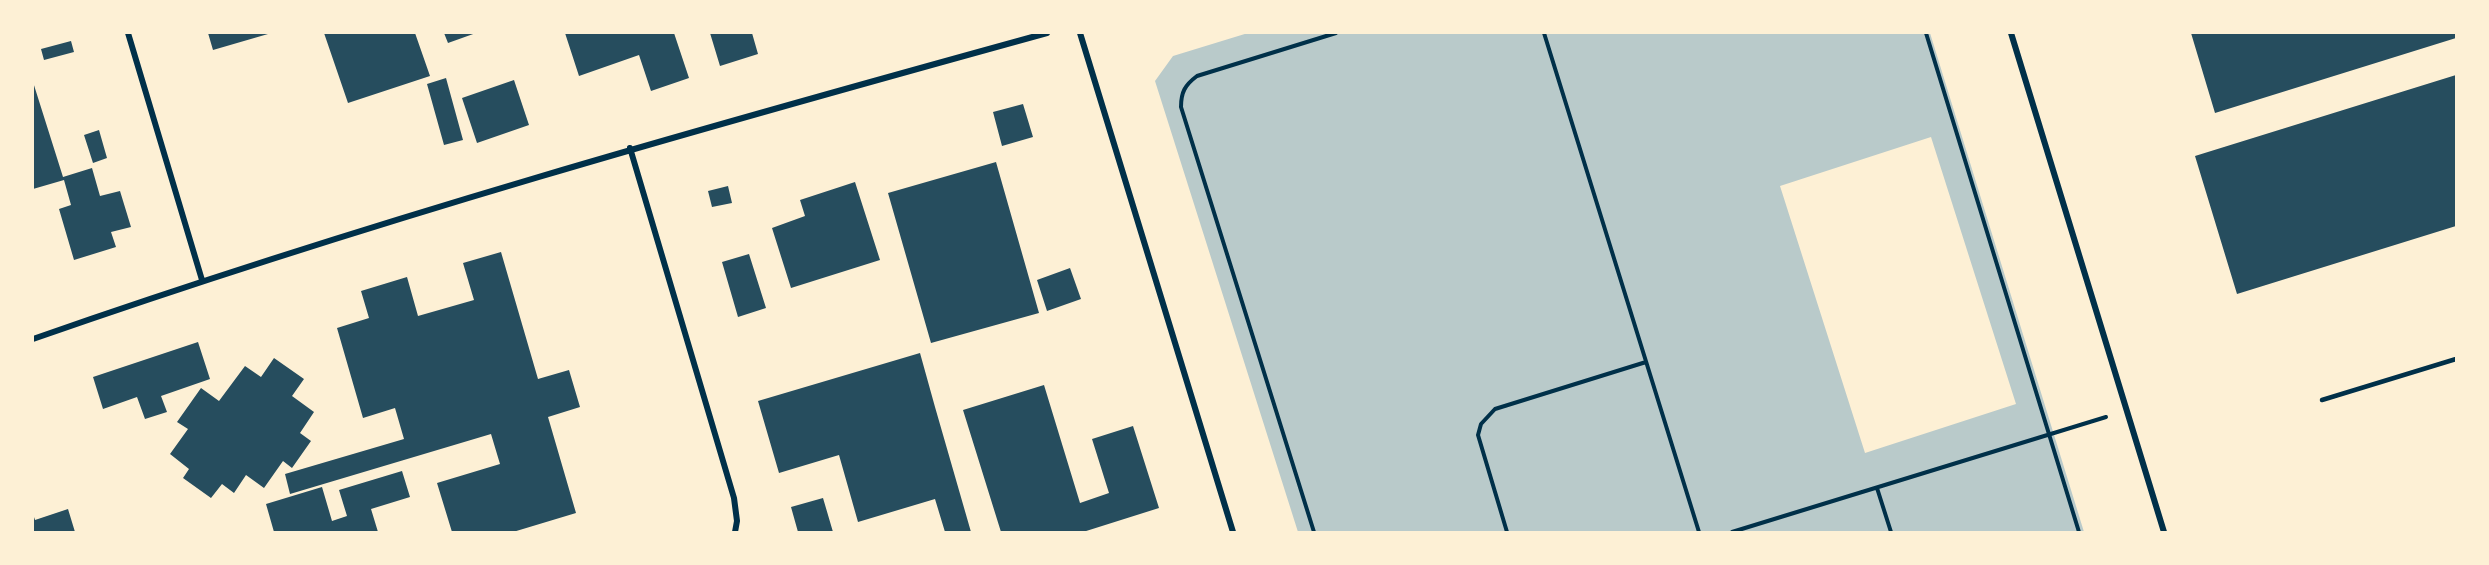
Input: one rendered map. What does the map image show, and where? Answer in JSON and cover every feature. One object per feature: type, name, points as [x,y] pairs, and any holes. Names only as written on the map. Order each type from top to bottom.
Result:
[{"type":"street","points":[[128,33],[202,280]]},
{"type":"street","points":[[33,339],[202,280],[630,148],[1047,33]]},
{"type":"street","points":[[1080,33],[1233,532]]},
{"type":"street","points":[[2011,33],[2164,532]]},
{"type":"street","points":[[630,148],[734,498],[737,521],[735,532]]},
{"type":"lane","points":[[2322,400],[2456,359]]},
{"type":"path","points":[[1314,532],[1181,107],[1181,94],[1188,83],[1197,76],[1336,33]]},
{"type":"path","points":[[1544,33],[1699,532]]},
{"type":"path","points":[[1926,33],[2079,532]]},
{"type":"path","points":[[1507,532],[1478,435],[1486,415],[1495,409],[1646,362]]},
{"type":"path","points":[[1732,532],[2126,410]]},
{"type":"path","points":[[1877,488],[1891,532]]},
{"type":"shaded area","points":[[1248,33],[1930,33],[2084,532],[1298,532],[1155,81],[1173,56]],"holes":[[[1931,137],[2016,404],[1865,453],[1780,186]]]},
{"type":"building","points":[[208,33],[268,33],[268,34],[213,50]]},
{"type":"building","points":[[324,33],[415,33],[430,76],[348,103]]},
{"type":"building","points":[[444,33],[476,33],[448,43]]},
{"type":"building","points":[[565,33],[674,33],[689,78],[651,91],[639,55],[579,76]]},
{"type":"building","points":[[710,33],[752,33],[758,54],[720,66]]},
{"type":"building","points":[[2191,33],[2456,33],[2456,38],[2215,113]]},
{"type":"building","points":[[71,41],[74,52],[44,60],[41,49]]},
{"type":"building","points":[[2456,75],[2456,226],[2237,294],[2195,156]]},
{"type":"building","points":[[446,78],[463,140],[444,145],[427,84]]},
{"type":"building","points":[[514,80],[529,125],[477,143],[462,98]]},
{"type":"building","points":[[33,82],[63,177],[92,168],[100,196],[120,191],[131,227],[111,232],[116,247],[74,260],[59,209],[71,205],[64,180],[33,189]]},
{"type":"building","points":[[1023,104],[1033,137],[1002,146],[993,112]]},
{"type":"building","points":[[99,130],[107,158],[93,163],[84,135]]},
{"type":"building","points":[[996,162],[1039,313],[931,343],[888,193]]},
{"type":"building","points":[[855,182],[880,260],[791,288],[772,228],[805,216],[800,200]]},
{"type":"building","points":[[728,186],[732,203],[712,207],[708,191]]},
{"type":"building","points":[[501,252],[538,379],[569,370],[580,407],[548,417],[576,513],[513,532],[452,532],[437,483],[500,464],[491,434],[290,494],[285,474],[404,439],[395,408],[363,418],[337,328],[369,318],[361,291],[407,277],[418,316],[474,300],[463,263]]},
{"type":"building","points":[[749,254],[766,308],[738,317],[722,262]]},
{"type":"building","points":[[1070,268],[1081,299],[1047,311],[1037,280]]},
{"type":"building","points":[[198,342],[210,379],[161,396],[167,412],[145,419],[137,397],[103,409],[93,377]]},
{"type":"building","points":[[920,353],[971,532],[945,532],[935,499],[858,522],[839,455],[779,473],[758,401]]},
{"type":"building","points":[[274,358],[304,379],[292,396],[314,412],[300,433],[311,441],[292,468],[283,461],[264,488],[246,475],[234,493],[222,484],[211,498],[183,478],[189,469],[170,454],[188,429],[177,422],[201,388],[219,401],[245,366],[261,377]]},
{"type":"building","points":[[1044,385],[1080,503],[1109,493],[1092,439],[1133,426],[1159,508],[1083,532],[1001,532],[963,410]]},
{"type":"building","points":[[402,471],[410,497],[371,509],[378,532],[274,532],[266,504],[322,487],[332,521],[347,516],[339,490]]},
{"type":"building","points":[[823,498],[833,532],[798,532],[791,507]]},
{"type":"building","points":[[68,509],[75,532],[33,532],[33,514],[35,520]]}]
